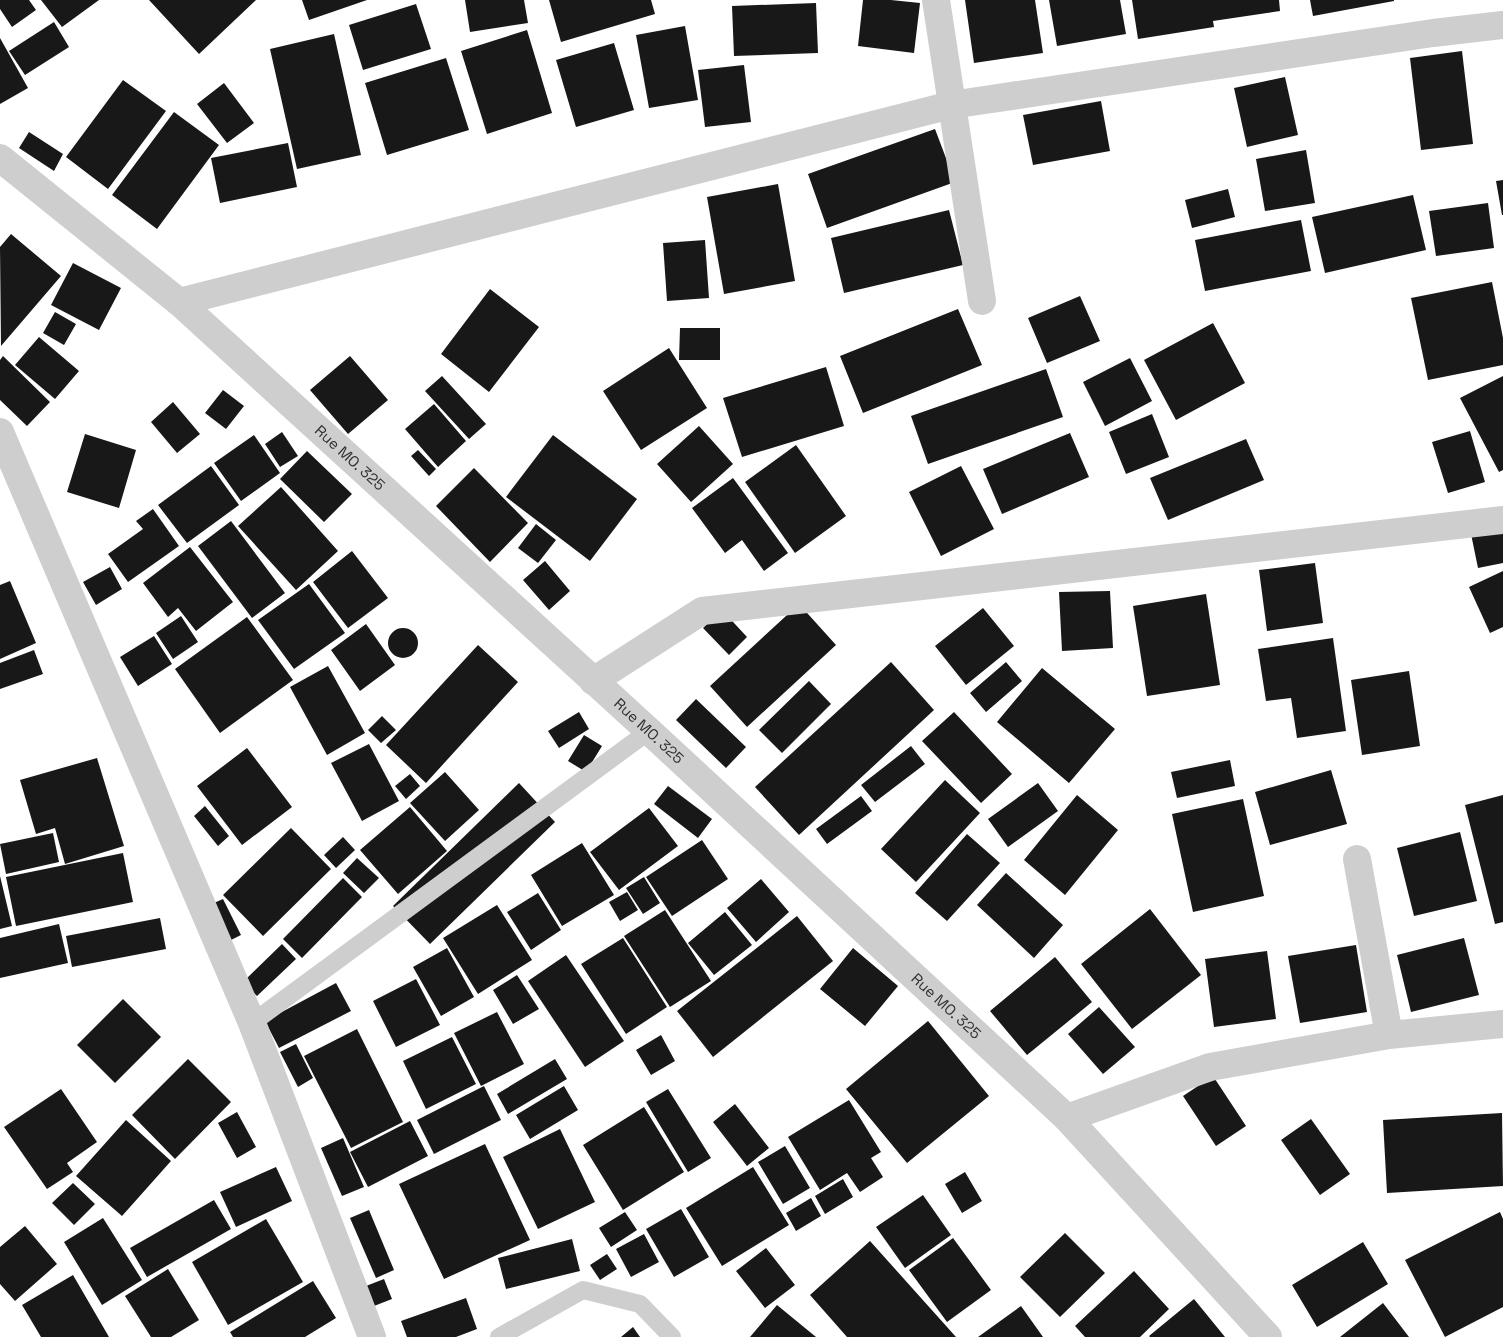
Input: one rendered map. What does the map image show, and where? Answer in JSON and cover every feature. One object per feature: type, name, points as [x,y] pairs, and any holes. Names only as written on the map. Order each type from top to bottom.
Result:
[{"type":"street","points":[[936,0],[982,301]]},
{"type":"street","points":[[179,302],[951,105],[1433,33],[1503,25]]},
{"type":"street","name":"Rue MO. 325","points":[[0,158],[179,302],[1067,1118],[1268,1337]]},
{"type":"street","points":[[0,432],[252,1023],[372,1337]]},
{"type":"street","points":[[593,681],[702,611],[1503,520]]},
{"type":"street","points":[[1357,859],[1389,1036]]},
{"type":"street","points":[[1067,1118],[1210,1067],[1389,1036],[1503,1024]]},
{"type":"lane","points":[[252,1023],[649,732]]},
{"type":"lane","points":[[499,1337],[583,1290],[640,1304],[672,1337]]},
{"type":"building","points":[[0,0],[29,0],[36,10],[12,27],[0,9]]},
{"type":"building","points":[[41,0],[99,0],[62,27]]},
{"type":"building","points":[[149,0],[256,0],[199,54]]},
{"type":"building","points":[[302,0],[367,0],[309,20]]},
{"type":"building","points":[[465,0],[524,0],[528,23],[470,32]]},
{"type":"building","points":[[549,0],[651,0],[655,14],[561,42]]},
{"type":"building","points":[[863,0],[920,3],[914,53],[858,46]]},
{"type":"building","points":[[965,0],[1035,0],[1043,53],[974,63]]},
{"type":"building","points":[[1049,0],[1120,0],[1126,34],[1057,46]]},
{"type":"building","points":[[1132,0],[1279,0],[1280,11],[1213,21],[1214,27],[1138,39]]},
{"type":"building","points":[[1310,0],[1394,0],[1394,1],[1313,16]]},
{"type":"building","points":[[816,3],[818,53],[734,56],[732,6]]},
{"type":"building","points":[[416,4],[431,49],[363,70],[349,25]]},
{"type":"building","points":[[54,22],[69,47],[25,75],[9,51]]},
{"type":"building","points":[[685,26],[698,100],[649,108],[636,35]]},
{"type":"building","points":[[527,30],[552,113],[487,134],[461,51]]},
{"type":"building","points":[[334,34],[361,155],[297,169],[270,49]]},
{"type":"building","points":[[0,38],[28,88],[0,104]]},
{"type":"building","points":[[614,43],[634,110],[576,127],[556,60]]},
{"type":"building","points":[[1462,51],[1473,144],[1421,150],[1410,58]]},
{"type":"building","points":[[446,58],[469,130],[387,155],[365,83]]},
{"type":"building","points":[[744,65],[751,122],[705,127],[698,70]]},
{"type":"building","points":[[1285,77],[1298,135],[1247,147],[1234,88]]},
{"type":"building","points":[[123,80],[166,111],[108,189],[66,157]]},
{"type":"building","points":[[224,83],[254,123],[227,143],[197,104]]},
{"type":"building","points":[[1101,101],[1110,151],[1033,165],[1023,115]]},
{"type":"building","points":[[174,112],[219,145],[157,229],[112,195]]},
{"type":"building","points":[[935,129],[955,182],[827,228],[808,174]]},
{"type":"building","points":[[29,132],[63,154],[54,171],[19,148]]},
{"type":"building","points":[[288,143],[297,187],[220,203],[211,158]]},
{"type":"building","points":[[1306,150],[1315,203],[1265,211],[1256,159]]},
{"type":"building","points":[[1503,180],[1503,215],[1502,215],[1496,181]]},
{"type":"building","points":[[778,184],[795,281],[724,294],[707,197]]},
{"type":"building","points":[[1228,189],[1235,217],[1192,228],[1185,200]]},
{"type":"building","points":[[1413,195],[1426,250],[1325,273],[1312,217]]},
{"type":"building","points":[[1488,203],[1494,248],[1436,256],[1429,211]]},
{"type":"building","points":[[949,210],[963,265],[844,293],[831,238]]},
{"type":"building","points":[[1301,220],[1311,271],[1205,291],[1195,240]]},
{"type":"building","points":[[11,234],[61,276],[1,346],[0,247]]},
{"type":"building","points":[[705,240],[709,298],[667,301],[663,243]]},
{"type":"building","points":[[73,263],[121,288],[99,330],[51,305]]},
{"type":"building","points":[[1492,282],[1503,338],[1503,365],[1428,380],[1411,298]]},
{"type":"building","points":[[490,289],[539,327],[489,392],[441,354]]},
{"type":"building","points":[[1080,296],[1100,341],[1047,363],[1028,318]]},
{"type":"building","points":[[958,309],[982,365],[863,413],[840,356]]},
{"type":"building","points":[[55,312],[76,324],[64,345],[43,333]]},
{"type":"building","points":[[1213,323],[1245,383],[1176,420],[1144,360]]},
{"type":"building","points":[[680,328],[720,328],[720,360],[679,360]]},
{"type":"building","points":[[39,337],[79,371],[55,399],[15,365]]},
{"type":"building","points":[[669,348],[707,408],[641,450],[603,391]]},
{"type":"building","points":[[3,356],[50,402],[27,426],[0,400],[0,360]]},
{"type":"building","points":[[350,356],[388,400],[348,434],[310,390]]},
{"type":"building","points":[[1130,358],[1152,401],[1105,426],[1083,382]]},
{"type":"building","points":[[826,367],[844,426],[742,457],[723,398]]},
{"type":"building","points":[[1046,369],[1063,417],[928,464],[911,416]]},
{"type":"building","points":[[442,376],[486,424],[469,439],[425,391]]},
{"type":"building","points":[[1503,376],[1503,470],[1499,472],[1460,398]]},
{"type":"building","points":[[223,390],[244,406],[226,429],[205,413]]},
{"type":"building","points":[[173,402],[200,434],[177,453],[151,422]]},
{"type":"building","points":[[434,404],[466,441],[438,467],[405,429]]},
{"type":"building","points":[[1152,414],[1169,457],[1126,474],[1109,432]]},
{"type":"building","points":[[699,426],[733,464],[691,502],[657,464]]},
{"type":"building","points":[[1470,431],[1485,482],[1448,493],[1432,442]]},
{"type":"building","points":[[282,432],[298,456],[280,467],[265,444]]},
{"type":"building","points":[[1070,433],[1089,477],[1002,514],[983,469]]},
{"type":"building","points":[[85,434],[136,450],[119,508],[67,492]]},
{"type":"building","points":[[254,435],[280,473],[241,501],[214,463]]},
{"type":"building","points":[[553,435],[637,499],[590,561],[506,497]]},
{"type":"building","points":[[1246,439],[1264,480],[1168,520],[1150,478]]},
{"type":"building","points":[[796,445],[846,516],[795,553],[745,482]]},
{"type":"building","points":[[418,450],[436,469],[429,476],[411,456]]},
{"type":"building","points":[[307,451],[352,494],[324,522],[280,479]]},
{"type":"building","points":[[211,466],[239,505],[187,543],[158,505]]},
{"type":"building","points":[[961,466],[994,529],[941,556],[909,492]]},
{"type":"building","points":[[474,468],[528,523],[490,562],[436,506]]},
{"type":"building","points":[[733,478],[788,553],[764,571],[742,540],[725,553],[692,508]]},
{"type":"building","points":[[281,487],[338,551],[296,590],[238,526]]},
{"type":"building","points":[[153,509],[179,546],[128,582],[108,554],[143,529],[136,521]]},
{"type":"building","points":[[231,521],[285,593],[252,618],[198,546]]},
{"type":"building","points":[[536,524],[556,540],[538,563],[518,548]]},
{"type":"building","points":[[1503,529],[1503,563],[1478,568],[1471,534]]},
{"type":"building","points":[[190,547],[233,602],[196,631],[178,608],[168,617],[143,583]]},
{"type":"building","points":[[352,551],[388,598],[348,628],[313,582]]},
{"type":"building","points":[[545,561],[570,591],[549,610],[523,580]]},
{"type":"building","points":[[1315,563],[1323,623],[1267,631],[1259,570]]},
{"type":"building","points":[[110,567],[122,589],[96,605],[83,582]]},
{"type":"building","points":[[1503,571],[1503,627],[1490,633],[1469,587]]},
{"type":"building","points":[[10,581],[36,643],[0,659],[0,585]]},
{"type":"building","points":[[309,584],[345,633],[294,669],[258,620]]},
{"type":"building","points":[[1110,591],[1113,648],[1062,651],[1059,592]]},
{"type":"building","points":[[1206,594],[1220,685],[1147,696],[1133,606]]},
{"type":"building","points":[[799,604],[836,645],[747,727],[710,686]]},
{"type":"building","points":[[983,608],[1014,646],[966,685],[935,646]]},
{"type":"building","points":[[722,610],[747,637],[729,655],[703,628]]},
{"type":"building","points":[[181,616],[198,642],[173,659],[156,633]]},
{"type":"building","points":[[247,617],[293,680],[220,733],[175,669]]},
{"type":"building","points":[[366,624],[395,665],[360,691],[331,650]]},
{"type":"building","points":[[403,628],[413,633],[418,643],[413,653],[403,658],[393,653],[388,643],[393,633]]},
{"type":"building","points":[[154,636],[172,664],[138,686],[120,657]]},
{"type":"building","points":[[1333,638],[1346,731],[1297,738],[1291,698],[1266,701],[1258,649]]},
{"type":"building","points":[[478,645],[518,682],[426,783],[386,745]]},
{"type":"building","points":[[34,650],[43,674],[0,689],[0,663]]},
{"type":"building","points":[[891,662],[934,710],[799,835],[755,787]]},
{"type":"building","points":[[1006,662],[1022,681],[986,712],[970,693]]},
{"type":"building","points":[[328,666],[365,733],[327,755],[290,687]]},
{"type":"building","points":[[1042,668],[1115,729],[1069,783],[997,722]]},
{"type":"building","points":[[1409,671],[1420,746],[1362,755],[1351,680]]},
{"type":"building","points":[[809,681],[831,704],[782,753],[759,730]]},
{"type":"building","points":[[696,699],[746,747],[726,768],[676,720]]},
{"type":"building","points":[[579,712],[589,729],[559,748],[548,731]]},
{"type":"building","points":[[954,712],[1012,774],[981,803],[922,741]]},
{"type":"building","points":[[382,716],[396,730],[381,743],[368,730]]},
{"type":"building","points":[[584,735],[602,746],[586,772],[568,761]]},
{"type":"building","points":[[369,744],[399,801],[362,821],[331,763]]},
{"type":"building","points":[[911,746],[925,764],[875,802],[861,785]]},
{"type":"building","points":[[247,748],[292,807],[242,845],[197,786]]},
{"type":"building","points":[[97,758],[124,846],[65,864],[55,828],[36,834],[20,780]]},
{"type":"building","points":[[1230,760],[1235,786],[1177,798],[1171,772]]},
{"type":"building","points":[[1331,770],[1347,824],[1270,845],[1255,792]]},
{"type":"building","points":[[445,772],[479,810],[445,841],[410,803]]},
{"type":"building","points":[[410,774],[420,786],[406,799],[395,786]]},
{"type":"building","points":[[945,780],[980,813],[916,882],[881,849]]},
{"type":"building","points":[[519,783],[555,822],[430,944],[393,906]]},
{"type":"building","points":[[1038,783],[1058,811],[1008,847],[988,819]]},
{"type":"building","points":[[668,786],[712,819],[698,838],[654,804]]},
{"type":"building","points":[[1077,795],[1118,830],[1065,895],[1024,860]]},
{"type":"building","points":[[1503,795],[1503,922],[1495,924],[1465,805]]},
{"type":"building","points":[[861,796],[872,811],[827,844],[816,829]]},
{"type":"building","points":[[1243,799],[1264,896],[1193,912],[1172,814]]},
{"type":"building","points":[[205,806],[229,836],[218,846],[194,816]]},
{"type":"building","points":[[410,807],[447,851],[398,894],[360,850]]},
{"type":"building","points":[[649,808],[678,846],[619,890],[590,852]]},
{"type":"building","points":[[291,828],[331,869],[263,936],[223,895]]},
{"type":"building","points":[[1460,832],[1477,901],[1414,916],[1397,848]]},
{"type":"building","points":[[53,833],[59,862],[6,874],[0,844]]},
{"type":"building","points":[[967,834],[1000,863],[947,921],[915,893]]},
{"type":"building","points":[[343,837],[355,850],[336,868],[324,855]]},
{"type":"building","points":[[702,840],[728,879],[672,916],[646,877]]},
{"type":"building","points":[[582,843],[614,895],[562,926],[531,875]]},
{"type":"building","points":[[123,853],[133,902],[16,926],[6,877]]},
{"type":"building","points":[[357,858],[379,878],[364,893],[343,873]]},
{"type":"building","points":[[1006,873],[1063,925],[1034,958],[977,905]]},
{"type":"building","points":[[0,876],[12,926],[0,929]]},
{"type":"building","points":[[644,877],[660,903],[643,914],[626,888]]},
{"type":"building","points":[[343,878],[362,897],[302,958],[283,939]]},
{"type":"building","points":[[761,879],[789,912],[756,942],[727,908]]},
{"type":"building","points":[[627,892],[638,910],[620,921],[609,902]]},
{"type":"building","points":[[538,893],[561,930],[531,950],[507,912]]},
{"type":"building","points":[[223,899],[241,935],[225,943],[207,906]]},
{"type":"building","points":[[497,905],[532,960],[478,994],[443,938]]},
{"type":"building","points":[[1150,909],[1201,975],[1132,1029],[1081,964]]},
{"type":"building","points":[[665,910],[711,981],[670,1007],[624,936]]},
{"type":"building","points":[[725,912],[752,945],[714,975],[688,943]]},
{"type":"building","points":[[797,916],[833,961],[713,1057],[677,1011]]},
{"type":"building","points":[[160,918],[166,949],[72,967],[66,936]]},
{"type":"building","points":[[59,924],[68,963],[0,978],[0,938]]},
{"type":"building","points":[[623,938],[667,1007],[626,1034],[581,964]]},
{"type":"building","points":[[1464,938],[1479,995],[1411,1012],[1397,955]]},
{"type":"building","points":[[282,944],[296,959],[257,996],[243,982]]},
{"type":"building","points":[[1356,945],[1367,1012],[1300,1023],[1288,956]]},
{"type":"building","points":[[447,948],[474,997],[441,1016],[413,967]]},
{"type":"building","points":[[853,948],[898,986],[865,1026],[820,989]]},
{"type":"building","points":[[1267,951],[1276,1019],[1214,1027],[1205,959]]},
{"type":"building","points":[[566,955],[624,1041],[585,1067],[528,981]]},
{"type":"building","points":[[1055,957],[1092,1002],[1027,1055],[990,1011]]},
{"type":"building","points":[[517,975],[539,1009],[513,1024],[493,990]]},
{"type":"building","points":[[416,979],[440,1025],[396,1047],[373,1001]]},
{"type":"building","points":[[336,983],[351,1011],[279,1048],[265,1021]]},
{"type":"building","points":[[123,999],[161,1037],[115,1083],[77,1045]]},
{"type":"building","points":[[1099,1007],[1135,1047],[1103,1074],[1068,1034]]},
{"type":"building","points":[[497,1012],[524,1064],[481,1086],[454,1033]]},
{"type":"building","points":[[928,1021],[989,1096],[907,1163],[846,1089]]},
{"type":"building","points":[[357,1029],[403,1122],[351,1148],[304,1056]]},
{"type":"building","points":[[661,1035],[675,1061],[651,1075],[636,1050]]},
{"type":"building","points":[[452,1037],[476,1084],[426,1109],[403,1061]]},
{"type":"building","points":[[296,1044],[313,1078],[298,1087],[280,1052]]},
{"type":"building","points":[[188,1059],[231,1102],[175,1159],[132,1115]]},
{"type":"building","points":[[555,1059],[567,1079],[508,1114],[497,1094]]},
{"type":"building","points":[[1213,1076],[1246,1126],[1216,1146],[1183,1096]]},
{"type":"building","points":[[484,1086],[501,1120],[434,1154],[417,1120]]},
{"type":"building","points":[[564,1086],[578,1110],[530,1139],[516,1115]]},
{"type":"building","points":[[61,1089],[97,1142],[67,1163],[73,1172],[47,1189],[4,1127]]},
{"type":"building","points":[[668,1089],[711,1158],[688,1172],[646,1102]]},
{"type":"building","points":[[849,1100],[881,1152],[871,1158],[883,1177],[860,1192],[847,1173],[820,1190],[788,1137]]},
{"type":"building","points":[[735,1104],[769,1148],[747,1166],[713,1122]]},
{"type":"building","points":[[644,1107],[684,1172],[623,1210],[583,1145]]},
{"type":"building","points":[[237,1112],[256,1147],[237,1158],[218,1123]]},
{"type":"building","points":[[1502,1113],[1503,1186],[1387,1193],[1383,1120]]},
{"type":"building","points":[[1311,1119],[1350,1174],[1320,1195],[1281,1140]]},
{"type":"building","points":[[126,1120],[171,1161],[122,1216],[76,1176]]},
{"type":"building","points":[[410,1121],[428,1156],[368,1187],[350,1152]]},
{"type":"building","points":[[560,1129],[595,1202],[538,1229],[503,1157]]},
{"type":"building","points":[[343,1138],[364,1187],[342,1196],[321,1148]]},
{"type":"building","points":[[485,1144],[530,1240],[444,1279],[399,1184]]},
{"type":"building","points":[[785,1146],[810,1188],[783,1204],[758,1162]]},
{"type":"building","points":[[276,1167],[292,1201],[236,1227],[220,1192]]},
{"type":"building","points":[[753,1167],[789,1225],[722,1266],[686,1208]]},
{"type":"building","points":[[965,1172],[982,1201],[962,1213],[945,1184]]},
{"type":"building","points":[[843,1179],[853,1197],[825,1214],[815,1196]]},
{"type":"building","points":[[73,1183],[95,1204],[74,1225],[52,1203]]},
{"type":"building","points":[[923,1195],[951,1235],[905,1268],[876,1227]]},
{"type":"building","points":[[811,1198],[821,1216],[796,1231],[786,1213]]},
{"type":"building","points":[[214,1200],[231,1229],[147,1277],[130,1248]]},
{"type":"building","points":[[681,1209],[709,1257],[674,1277],[646,1229]]},
{"type":"building","points":[[369,1210],[394,1270],[376,1278],[350,1218]]},
{"type":"building","points":[[625,1212],[637,1230],[611,1247],[599,1228]]},
{"type":"building","points":[[1500,1212],[1503,1219],[1503,1307],[1445,1337],[1405,1260]]},
{"type":"building","points":[[103,1218],[142,1280],[102,1305],[64,1242]]},
{"type":"building","points":[[266,1219],[303,1282],[228,1325],[192,1262]]},
{"type":"building","points":[[25,1226],[57,1264],[15,1301],[0,1284],[0,1247]]},
{"type":"building","points":[[1065,1233],[1105,1273],[1060,1317],[1020,1277]]},
{"type":"building","points":[[644,1234],[659,1262],[631,1277],[616,1249]]},
{"type":"building","points":[[953,1238],[991,1290],[947,1322],[909,1270]]},
{"type":"building","points":[[572,1239],[580,1271],[506,1289],[498,1258]]},
{"type":"building","points":[[870,1241],[956,1337],[847,1337],[810,1295]]},
{"type":"building","points":[[1363,1242],[1388,1284],[1317,1327],[1292,1285]]},
{"type":"building","points":[[766,1248],[795,1285],[765,1308],[736,1271]]},
{"type":"building","points":[[607,1254],[617,1269],[600,1280],[590,1265]]},
{"type":"building","points":[[168,1269],[199,1320],[171,1337],[151,1337],[125,1296]]},
{"type":"building","points":[[1134,1271],[1169,1309],[1140,1337],[1085,1337],[1075,1326]]},
{"type":"building","points":[[73,1275],[109,1337],[41,1337],[22,1305]]},
{"type":"building","points":[[384,1279],[392,1299],[374,1306],[366,1286]]},
{"type":"building","points":[[313,1281],[336,1318],[305,1337],[233,1337],[230,1332]]},
{"type":"building","points":[[466,1298],[477,1329],[456,1337],[407,1337],[401,1321]]},
{"type":"building","points":[[1194,1299],[1225,1337],[1149,1336]]},
{"type":"building","points":[[1383,1303],[1409,1337],[1340,1337]]},
{"type":"building","points":[[777,1305],[816,1337],[750,1337]]},
{"type":"building","points":[[1021,1306],[1043,1337],[978,1337]]},
{"type":"building","points":[[633,1327],[640,1337],[621,1337]]}]
